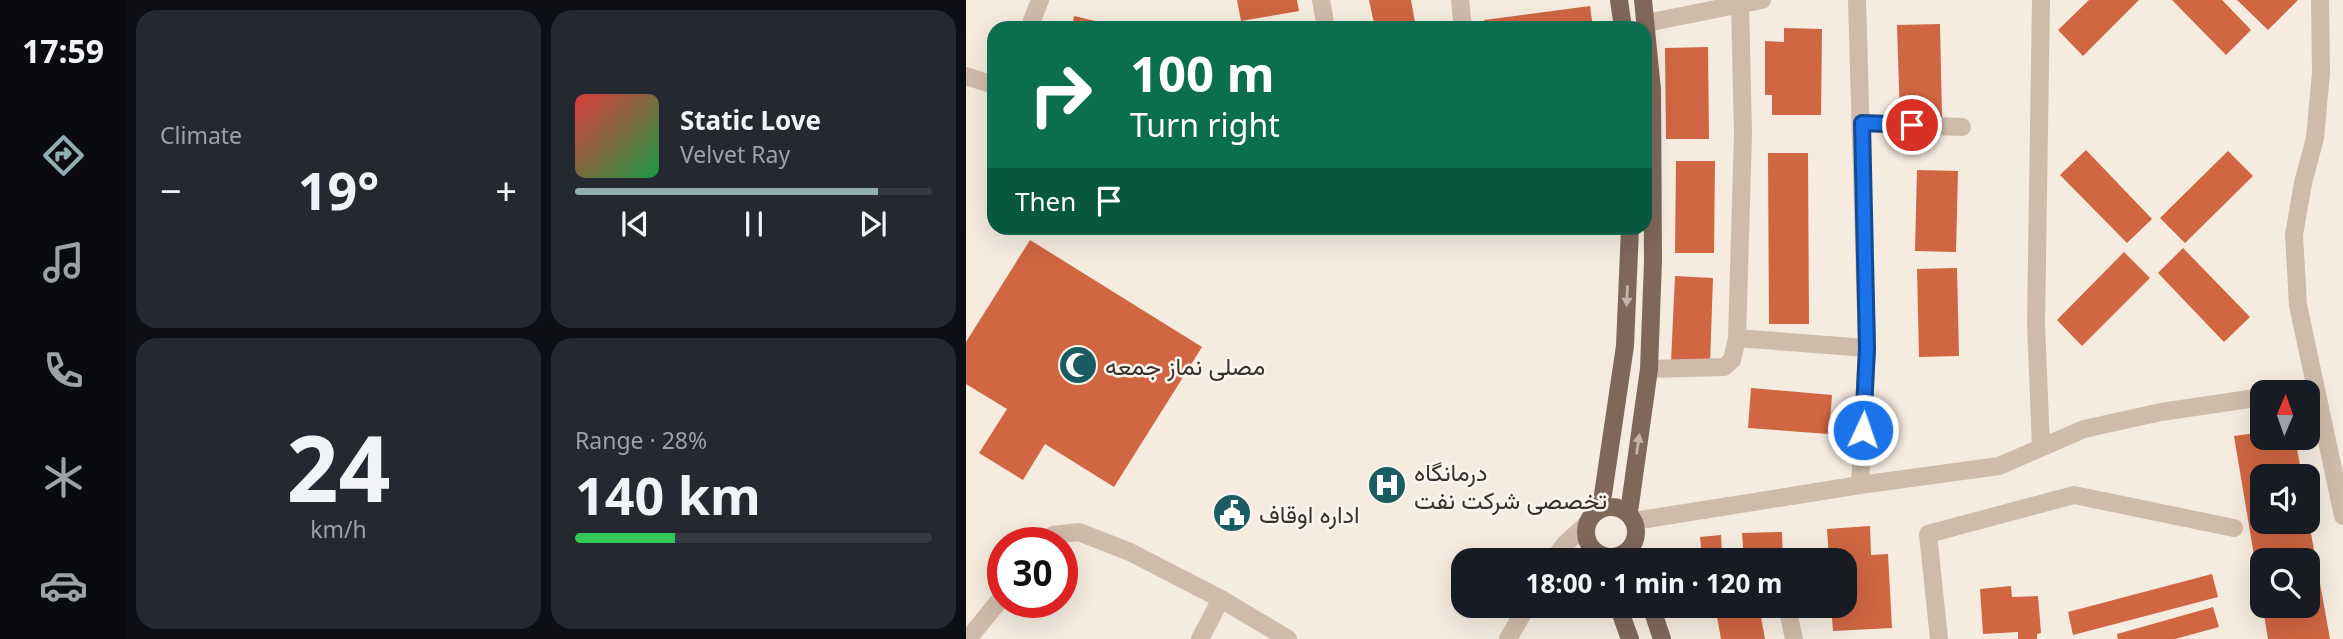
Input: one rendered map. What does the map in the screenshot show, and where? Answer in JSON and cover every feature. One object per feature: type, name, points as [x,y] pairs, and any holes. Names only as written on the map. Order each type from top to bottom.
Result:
[{"type":"main road","points":[[1619,0],[1622,21]]},
{"type":"main road","points":[[1643,0],[1646,21]]},
{"type":"main road","points":[[1637,548],[1632,516],[1649,369],[1654,205],[1652,166]]},
{"type":"main road","points":[[1591,548],[1586,526],[1601,508],[1625,345],[1630,235]]},
{"type":"main road","points":[[1601,508],[1617,507],[1632,516]]},
{"type":"main road","points":[[1622,618],[1628,636]]},
{"type":"main road","points":[[1655,618],[1662,639]]},
{"type":"street","points":[[1032,21],[1040,0]]},
{"type":"street","points":[[1321,0],[1325,21]]},
{"type":"street","points":[[1460,0],[1462,21]]},
{"type":"street","points":[[1652,22],[1762,0]]},
{"type":"street","points":[[1857,0],[1867,348],[1860,485]]},
{"type":"street","points":[[2041,0],[2036,324],[2041,447]]},
{"type":"street","points":[[2314,380],[2298,305],[2294,235],[2303,183],[2315,138],[2321,73],[2320,0]]},
{"type":"street","points":[[1649,369],[1724,368],[1732,360],[1737,338],[1743,134],[1740,3]]},
{"type":"street","points":[[966,76],[987,83]]},
{"type":"street","points":[[1862,123],[1962,127]]},
{"type":"street","points":[[1737,338],[1867,348]]},
{"type":"street","points":[[1632,516],[1999,466],[2084,429],[2161,412],[2250,399]]},
{"type":"street","points":[[2320,407],[2342,507]]},
{"type":"street","points":[[1939,639],[1928,534],[2074,495],[2235,528]]},
{"type":"street","points":[[1562,548],[1586,526]]},
{"type":"street","points":[[1078,532],[1130,552],[1221,599],[1288,639]]},
{"type":"street","points":[[1200,639],[1221,599]]},
{"type":"street","points":[[968,639],[987,616]]},
{"type":"street","points":[[1508,639],[1520,618]]},
{"type":"street","points":[[1790,618],[1794,639]]},
{"type":"building","points":[[1237,0],[1297,0],[1299,11],[1241,21]]},
{"type":"building","points":[[1369,0],[1411,0],[1415,21],[1374,21]]},
{"type":"building","points":[[2089,0],[2139,0],[2083,56],[2058,30]]},
{"type":"building","points":[[2172,0],[2222,0],[2251,30],[2226,55]]},
{"type":"building","points":[[2237,0],[2298,0],[2268,30]]},
{"type":"building","points":[[1590,6],[1592,21],[1484,21]]},
{"type":"building","points":[[1074,16],[1095,21],[1073,21]]},
{"type":"building","points":[[1940,24],[1942,117],[1900,118],[1897,25]]},
{"type":"building","points":[[1784,28],[1822,29],[1821,115],[1772,115],[1772,95],[1765,95],[1765,41],[1784,42]]},
{"type":"building","points":[[1708,47],[1709,139],[1666,139],[1665,48]]},
{"type":"building","points":[[2086,150],[2152,219],[2127,243],[2060,175]]},
{"type":"building","points":[[2228,151],[2253,176],[2185,243],[2160,218]]},
{"type":"building","points":[[1768,153],[1808,153],[1809,324],[1769,324]]},
{"type":"building","points":[[1676,161],[1715,161],[1714,253],[1675,253]]},
{"type":"building","points":[[1917,170],[1958,171],[1956,252],[1915,251]]},
{"type":"building","name":"مصلی نماز جمعه","points":[[1030,240],[1202,347],[1114,487],[1045,444],[1023,480],[979,453],[1007,409],[966,384],[966,342]]},
{"type":"building","points":[[2183,248],[2250,317],[2224,342],[2158,273]]},
{"type":"building","points":[[2124,252],[2150,278],[2082,346],[2057,320]]},
{"type":"building","points":[[1957,268],[1959,356],[1919,357],[1917,269]]},
{"type":"building","points":[[1675,276],[1713,278],[1710,364],[1671,362]]},
{"type":"building","points":[[1751,388],[1832,395],[1829,434],[1748,428]]},
{"type":"building","points":[[2250,434],[2250,450],[2297,450],[2300,464],[2250,464],[2250,532],[2234,436]]},
{"type":"building","points":[[1870,526],[1871,555],[1888,554],[1892,628],[1833,631],[1832,618],[1857,618],[1857,548],[1828,548],[1827,529]]},
{"type":"building","points":[[1782,532],[1783,548],[1743,548],[1742,533]]},
{"type":"building","points":[[2250,534],[2311,534],[2314,548],[2253,548]]},
{"type":"building","points":[[1721,535],[1722,548],[1701,548],[1700,537]]},
{"type":"building","points":[[2212,574],[2218,597],[2073,635],[2068,612]]},
{"type":"building","points":[[2320,583],[2330,639],[2268,639],[2264,618],[2320,618]]},
{"type":"building","points":[[2011,586],[2012,597],[2038,596],[2041,633],[2037,634],[2037,639],[2018,639],[2018,632],[1983,634],[1980,589]]},
{"type":"building","points":[[2213,607],[2219,627],[2175,639],[2118,639],[2117,634]]},
{"type":"building","points":[[1717,618],[1761,618],[1765,639],[1721,639]]},
{"type":"place","name":"مصلی نماز جمعه","points":[[1078,365]]},
{"type":"place","name":"درمانگاه تخصصی شرکت نفت","points":[[1387,485]]},
{"type":"place","name":"اداره اوقاف","points":[[1232,513]]},
{"type":"route","points":[[1863,430],[1867,348],[1862,123],[1912,125]]}]
